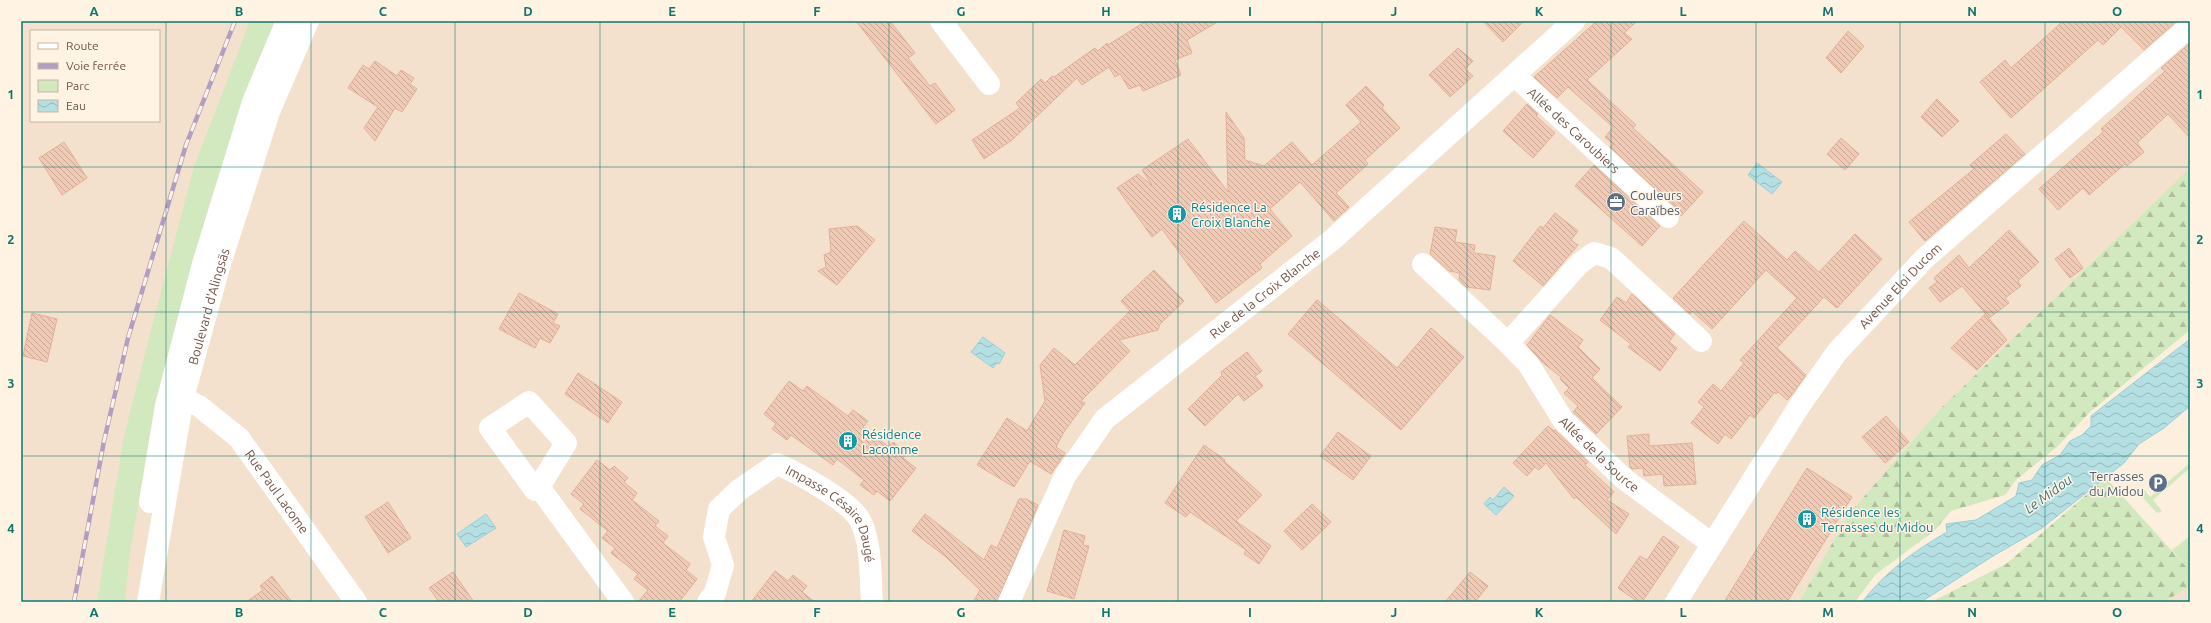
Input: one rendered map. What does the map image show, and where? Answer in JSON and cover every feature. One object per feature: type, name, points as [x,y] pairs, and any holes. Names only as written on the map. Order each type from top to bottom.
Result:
[{"type":"street","name":"Boulevard d'Alingsäs","points":[[134,602],[166,406],[199,279],[253,102],[287,21]]},
{"type":"street","name":"Boulevard d'Alingsäs","points":[[148,602],[183,398],[219,267],[269,112],[308,21]]},
{"type":"street","points":[[941,21],[989,84]]},
{"type":"street","name":"Rue de la Croix Blanche","points":[[1015,600],[1065,476],[1104,419],[1332,240],[1574,21]]},
{"type":"street","name":"Avenue Eloi Ducom","points":[[1676,602],[1804,399],[1838,352],[1924,259],[2190,26]]},
{"type":"street","name":"Allée des Caroubiers","points":[[1515,76],[1668,217]]},
{"type":"street","points":[[1508,343],[1579,264],[1594,253],[1611,258],[1701,341]]},
{"type":"street","name":"Allée de la Source","points":[[1423,264],[1508,343],[1529,365],[1563,420],[1623,478],[1712,544]]},
{"type":"street","name":"Rue Paul Lacome","points":[[183,398],[199,406],[240,438],[356,602]]},
{"type":"street","name":"Impasse Césaire Daugé","points":[[708,602],[715,593],[722,565],[714,537],[719,509],[740,490],[777,464],[800,474],[843,504],[860,520],[867,544],[872,602]]},
{"type":"street","points":[[539,487],[623,602]]},
{"type":"shaded area","points":[[21,21],[2190,21],[2190,168],[1940,409],[1848,515],[1799,602],[21,602]]},
{"type":"shaded area","points":[[2190,586],[2190,602],[2164,602]]},
{"type":"green space","points":[[250,21],[275,21],[255,68],[211,198],[155,403],[129,560],[125,602],[97,602],[124,436],[194,167]]},
{"type":"green space","points":[[2190,168],[2190,330],[2090,412],[2057,447],[2017,479],[2005,495],[1951,511],[1935,530],[1875,575],[1855,602],[1799,602],[1848,515],[1940,409]]},
{"type":"green space","points":[[2190,463],[2190,468],[2153,500],[2162,511],[2158,513],[2155,511],[2140,494],[2142,487],[2150,497]]},
{"type":"green space","points":[[2106,478],[2190,571],[2190,586],[2164,602],[1931,602],[2006,564]]},
{"type":"green space","points":[[2190,536],[2190,571],[2172,550]]},
{"type":"water","points":[[1757,163],[1782,182],[1772,194],[1748,175]]},
{"type":"water","points":[[983,337],[1005,353],[999,364],[997,363],[993,368],[971,352]]},
{"type":"water","name":"Le Midou","points":[[2190,339],[2190,406],[2164,428],[2139,444],[2124,463],[2042,528],[1993,556],[1921,602],[1862,602],[1890,572],[1923,547],[1947,532],[1946,524],[1976,520],[2016,496],[2019,483],[2032,480],[2042,465],[2060,455],[2070,441],[2082,435],[2091,426],[2091,416]]},
{"type":"water","points":[[1504,487],[1514,496],[1496,515],[1484,504],[1490,497],[1493,500]]},
{"type":"water","points":[[486,514],[496,528],[466,547],[457,534]]},
{"type":"building","points":[[856,21],[890,21],[915,53],[908,58],[930,86],[935,83],[955,110],[936,124]]},
{"type":"building","points":[[1146,21],[1219,21],[1187,40],[1192,53],[1175,60],[1181,75],[1143,91],[1140,85],[1129,89],[1120,74],[1115,77],[1109,67],[1082,85],[1077,78],[1012,140],[984,159],[972,140],[1020,108],[1016,103],[1041,79],[1045,83],[1052,76],[1054,77],[1095,48],[1098,51],[1107,43],[1108,45]]},
{"type":"building","points":[[1483,21],[1524,21],[1503,42]]},
{"type":"building","points":[[1597,21],[1637,21],[1624,33],[1632,39],[1587,80],[1636,125],[1633,128],[1703,192],[1681,216],[1676,208],[1610,147],[1613,144],[1605,137],[1613,127],[1568,87],[1557,98],[1534,77]]},
{"type":"building","points":[[2063,21],[2177,21],[2144,50],[2121,27],[2103,45],[2098,40],[2011,118],[1980,82],[2005,60],[2011,68]]},
{"type":"building","points":[[1848,31],[1864,46],[1841,73],[1826,58]]},
{"type":"building","points":[[2190,43],[2190,138],[2168,114],[2137,143],[2144,152],[2127,166],[2125,164],[2089,195],[2083,188],[2058,210],[2039,189],[2103,132],[2101,129],[2165,71],[2161,68]]},
{"type":"building","points":[[1458,48],[1473,61],[1465,69],[1473,76],[1450,97],[1429,75]]},
{"type":"building","points":[[375,61],[397,76],[401,70],[414,78],[410,84],[417,89],[402,112],[395,108],[375,141],[364,128],[378,107],[348,88],[363,65],[369,69]]},
{"type":"building","points":[[1366,86],[1384,105],[1382,108],[1400,128],[1365,160],[1368,164],[1336,193],[1349,207],[1334,221],[1300,182],[1270,209],[1292,236],[1260,264],[1262,268],[1216,303],[1162,229],[1152,237],[1117,188],[1138,174],[1152,185],[1142,170],[1188,139],[1228,192],[1226,112],[1244,138],[1245,160],[1264,166],[1292,142],[1312,165],[1361,122],[1346,105]]},
{"type":"building","points":[[1937,99],[1959,121],[1942,137],[1921,117]]},
{"type":"building","points":[[1527,104],[1538,114],[1536,116],[1555,133],[1533,158],[1503,131]]},
{"type":"building","points":[[2006,134],[2025,154],[1925,241],[1909,222],[1974,169],[1970,165]]},
{"type":"building","points":[[1841,138],[1859,154],[1845,170],[1827,154]]},
{"type":"building","points":[[64,142],[87,178],[62,195],[39,158]]},
{"type":"building","points":[[1594,165],[1660,226],[1642,246],[1575,186]]},
{"type":"building","points":[[1555,213],[1578,231],[1571,240],[1578,245],[1543,286],[1513,261],[1540,226],[1543,228]]},
{"type":"building","points":[[1744,221],[1787,260],[1795,251],[1819,272],[1855,234],[1882,259],[1837,308],[1824,297],[1777,348],[1806,375],[1790,397],[1787,400],[1778,392],[1776,394],[1775,392],[1754,418],[1750,415],[1731,439],[1725,434],[1718,444],[1691,423],[1704,407],[1698,402],[1713,384],[1721,391],[1744,363],[1740,360],[1797,298],[1766,270],[1712,329],[1692,311],[1690,314],[1673,298]]},
{"type":"building","points":[[857,226],[875,240],[837,285],[818,271],[826,267],[824,255],[831,252],[829,229]]},
{"type":"building","points":[[1435,227],[1457,230],[1455,242],[1475,245],[1474,253],[1495,256],[1490,290],[1466,287],[1459,280],[1460,273],[1449,271],[1430,254]]},
{"type":"building","points":[[2009,230],[2039,262],[2018,281],[2021,286],[2005,298],[2009,303],[1989,318],[1962,286],[1940,302],[1929,288],[1937,282],[1934,278],[1959,255],[1969,268]]},
{"type":"building","points":[[2069,248],[2083,268],[2070,278],[2055,259]]},
{"type":"building","points":[[1154,270],[1184,301],[1160,324],[1158,330],[1119,340],[1130,351],[1081,401],[1085,403],[1064,432],[1056,447],[1065,453],[1051,474],[1030,461],[1014,487],[977,465],[1007,418],[1027,431],[1045,401],[1040,365],[1054,348],[1075,365],[1130,311],[1121,301]]},
{"type":"building","points":[[519,293],[558,314],[553,323],[560,326],[550,343],[540,338],[535,348],[499,329]]},
{"type":"building","points":[[1632,294],[1675,334],[1669,342],[1677,348],[1660,371],[1628,347],[1631,344],[1600,320],[1617,297],[1626,303]]},
{"type":"building","points":[[1317,300],[1397,368],[1431,328],[1464,357],[1401,430],[1288,334]]},
{"type":"building","points":[[32,313],[57,319],[47,362],[23,356]]},
{"type":"building","points":[[1985,314],[2007,340],[1977,370],[1951,348]]},
{"type":"building","points":[[1550,315],[1583,340],[1578,347],[1600,369],[1592,378],[1622,407],[1596,434],[1573,412],[1578,406],[1564,393],[1569,388],[1560,379],[1561,377],[1542,362],[1527,345]]},
{"type":"building","points":[[1247,352],[1262,371],[1255,376],[1263,386],[1244,401],[1238,394],[1205,426],[1188,409],[1222,375],[1221,372]]},
{"type":"building","points":[[578,373],[622,402],[608,423],[565,394]]},
{"type":"building","name":"Résidence Lacomme","points":[[789,381],[803,391],[807,386],[848,416],[853,410],[868,421],[863,427],[889,447],[893,442],[907,453],[903,458],[916,468],[890,501],[877,491],[874,495],[860,485],[864,480],[837,459],[833,465],[791,435],[787,440],[772,429],[776,424],[764,414]]},
{"type":"building","points":[[1886,416],[1909,442],[1885,463],[1862,437]]},
{"type":"building","points":[[1548,426],[1554,431],[1555,430],[1588,462],[1585,465],[1614,492],[1607,500],[1629,514],[1616,534],[1576,497],[1574,499],[1546,463],[1539,470],[1535,467],[1527,476],[1513,463]]},
{"type":"building","points":[[1338,432],[1371,456],[1353,480],[1320,456]]},
{"type":"building","points":[[1649,434],[1649,446],[1692,443],[1696,484],[1664,486],[1663,474],[1644,476],[1643,468],[1632,469],[1630,467],[1627,436]]},
{"type":"building","points":[[1204,445],[1225,460],[1224,461],[1262,495],[1236,521],[1271,546],[1259,564],[1244,554],[1246,550],[1190,512],[1186,517],[1165,503]]},
{"type":"building","points":[[597,460],[610,470],[614,466],[628,478],[624,482],[637,493],[632,500],[659,521],[655,526],[668,536],[663,543],[690,564],[686,570],[697,579],[679,602],[638,602],[648,590],[634,579],[638,574],[611,553],[615,548],[602,538],[608,531],[580,509],[584,504],[571,494]]},
{"type":"building","name":"Résidence les Terrasses du Midou","points":[[1807,468],[1852,497],[1787,602],[1724,602]]},
{"type":"building","points":[[1019,499],[1026,499],[1038,505],[997,602],[973,602],[980,590],[946,557],[912,531],[925,514],[984,560],[991,545],[997,548]]},
{"type":"building","points":[[388,502],[411,538],[388,553],[365,517]]},
{"type":"building","points":[[1312,504],[1331,522],[1302,550],[1284,531]]},
{"type":"building","points":[[1064,530],[1085,536],[1083,545],[1089,546],[1074,599],[1047,591]]},
{"type":"building","points":[[1663,536],[1679,547],[1642,602],[1638,602],[1618,588],[1640,556],[1647,560]]},
{"type":"building","points":[[775,571],[788,581],[793,575],[807,586],[802,592],[815,602],[751,602]]},
{"type":"building","points":[[453,572],[474,602],[439,602],[429,588]]},
{"type":"building","points":[[1470,572],[1488,586],[1475,602],[1445,602]]},
{"type":"building","points":[[272,576],[292,602],[246,602],[263,590],[260,586]]},
{"type":"railway","points":[[74,602],[104,441],[128,338],[186,145],[235,21]]},
{"type":"place","name":"Couleurs Caraïbes","points":[[1616,202]]},
{"type":"place","name":"Résidence La Croix Blanche","points":[[1177,214]]},
{"type":"place","name":"Résidence Lacomme","points":[[848,441]]},
{"type":"place","name":"Terrasses du Midou","points":[[2158,483]]},
{"type":"place","name":"Résidence les Terrasses du Midou","points":[[1807,519]]}]
